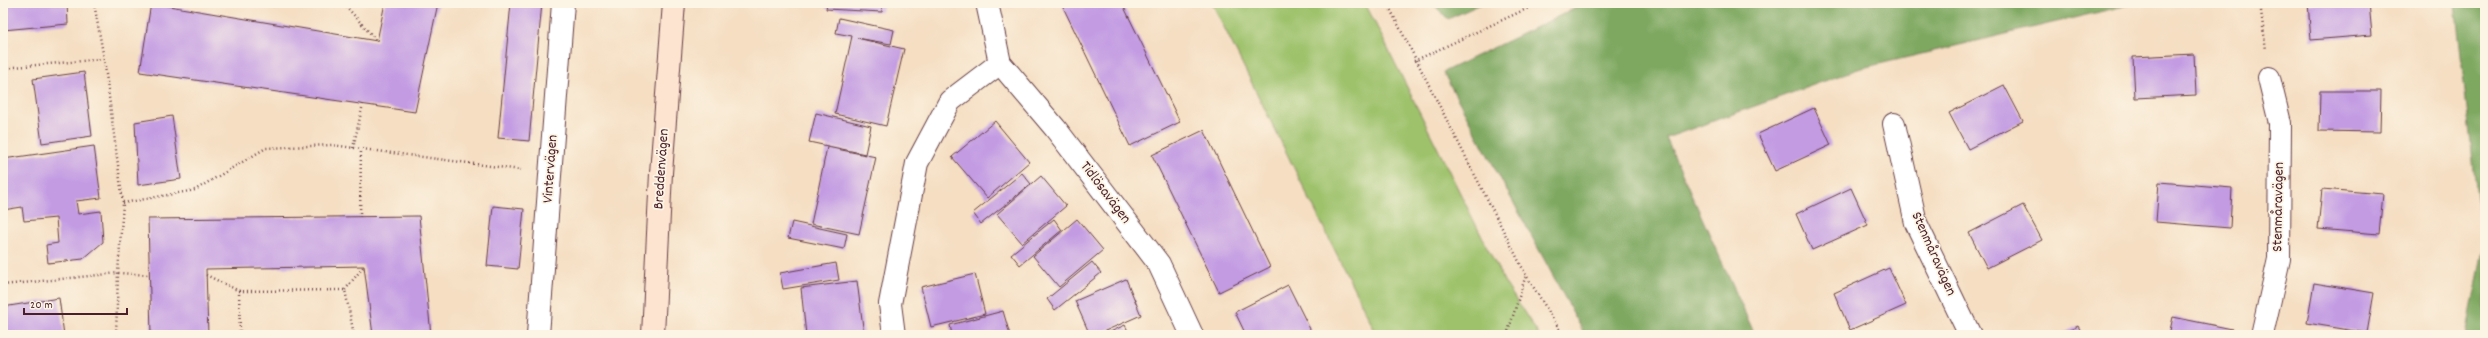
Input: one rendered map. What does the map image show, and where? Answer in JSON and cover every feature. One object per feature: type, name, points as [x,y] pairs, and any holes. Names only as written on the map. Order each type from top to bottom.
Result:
[{"type":"street","name":"Vintervägen","points":[[538,335],[563,3]]},
{"type":"street","name":"Breddenvägen","points":[[653,335],[661,173],[674,3]]},
{"type":"street","name":"Tidlösavägen","points":[[987,3],[1000,63],[1055,128],[1159,264],[1192,335]]},
{"type":"street","points":[[894,335],[890,304],[917,163],[950,101],[1000,63]]},
{"type":"street","name":"Stenmåravägen","points":[[2262,335],[2279,259],[2280,123],[2269,78]]},
{"type":"street","name":"Stenmåravägen","points":[[1894,124],[1916,223],[1970,335]]},
{"type":"path","points":[[94,3],[104,59],[124,203],[118,274],[116,335]]},
{"type":"path","points":[[291,3],[317,7],[324,3]]},
{"type":"path","points":[[343,3],[377,41]]},
{"type":"path","points":[[1386,3],[1526,275],[1563,335]]},
{"type":"path","points":[[1414,60],[1539,3]]},
{"type":"path","points":[[2260,3],[2269,78]]},
{"type":"path","points":[[3,68],[104,59]]},
{"type":"path","points":[[353,148],[363,104]]},
{"type":"path","points":[[124,203],[195,190],[266,148],[332,145],[550,174]]},
{"type":"path","points":[[360,217],[361,149]]},
{"type":"path","points":[[354,335],[345,290],[364,266]]},
{"type":"path","points":[[3,285],[118,274],[149,275]]},
{"type":"path","points":[[206,274],[239,291],[345,290]]},
{"type":"path","points":[[1507,335],[1526,275]]},
{"type":"path","points":[[239,291],[240,335]]},
{"type":"green space","points":[[1212,3],[1365,3],[1505,283],[1539,335],[1377,335]]},
{"type":"green space","points":[[1432,3],[1483,3],[1448,19]]},
{"type":"green space","points":[[1586,3],[2137,3],[1858,69],[1666,138],[1755,335],[1585,335],[1443,72]]},
{"type":"green space","points":[[2455,3],[2485,3],[2485,335],[2466,335],[2483,250]]},
{"type":"building","points":[[3,3],[67,3],[68,24],[3,30]]},
{"type":"building","points":[[151,3],[377,41],[385,3],[438,3],[415,112],[140,72]]},
{"type":"building","points":[[511,3],[542,3],[529,141],[498,138]]},
{"type":"building","points":[[827,3],[883,3],[882,12],[826,9]]},
{"type":"building","points":[[1071,3],[1122,3],[1180,122],[1130,146],[1063,7]]},
{"type":"building","points":[[2308,3],[2369,3],[2372,35],[2311,40]]},
{"type":"building","points":[[839,18],[894,30],[891,44],[857,38],[904,49],[886,126],[835,114],[852,36],[836,33]]},
{"type":"building","points":[[2194,54],[2196,95],[2135,98],[2133,57]]},
{"type":"building","points":[[84,72],[92,136],[42,143],[33,79]]},
{"type":"building","points":[[2004,85],[2023,121],[1968,149],[1949,113]]},
{"type":"building","points":[[2320,91],[2381,91],[2380,132],[2319,131]]},
{"type":"building","points":[[1814,108],[1831,145],[1775,171],[1758,134]]},
{"type":"building","points":[[816,113],[871,126],[865,154],[809,142]]},
{"type":"building","points":[[172,116],[181,179],[138,185],[135,122]]},
{"type":"building","points":[[995,121],[1029,162],[987,198],[952,157]]},
{"type":"building","points":[[1204,130],[1270,267],[1219,292],[1152,155]]},
{"type":"building","points":[[94,146],[101,198],[76,201],[78,214],[101,211],[103,242],[83,259],[48,263],[46,245],[58,243],[56,218],[24,221],[22,207],[3,210],[3,159]]},
{"type":"building","points":[[827,147],[876,157],[859,234],[811,224]]},
{"type":"building","points":[[1022,173],[1031,184],[981,224],[973,213]]},
{"type":"building","points":[[1041,176],[1066,206],[1022,243],[997,214]]},
{"type":"building","points":[[2159,182],[2232,188],[2230,228],[2156,222]]},
{"type":"building","points":[[1851,188],[1868,225],[1812,250],[1796,214]]},
{"type":"building","points":[[2322,189],[2383,194],[2379,234],[2318,229]]},
{"type":"building","points":[[2023,205],[2042,240],[1987,268],[1969,233]]},
{"type":"building","points":[[493,206],[524,209],[518,269],[487,266]]},
{"type":"building","points":[[419,216],[431,335],[373,335],[364,266],[206,269],[208,335],[151,335],[148,219]]},
{"type":"building","points":[[1054,219],[1062,230],[1020,265],[1011,254]]},
{"type":"building","points":[[1077,219],[1103,250],[1059,287],[1033,256]]},
{"type":"building","points":[[792,222],[847,234],[844,249],[788,238]]},
{"type":"building","points":[[1092,262],[1101,273],[1055,310],[1047,299]]},
{"type":"building","points":[[836,263],[839,280],[783,289],[780,273]]},
{"type":"building","points":[[1889,268],[1906,305],[1850,330],[1834,293]]},
{"type":"building","points":[[975,274],[985,314],[931,327],[921,287]]},
{"type":"building","points":[[1126,279],[1141,315],[1096,335],[1090,335],[1075,301]]},
{"type":"building","points":[[857,281],[864,335],[806,335],[801,288]]},
{"type":"building","points":[[2314,283],[2374,293],[2367,333],[2307,323]]},
{"type":"building","points":[[1288,285],[1313,335],[1246,335],[1235,312]]},
{"type":"building","points":[[59,298],[64,335],[3,335],[3,307]]},
{"type":"building","points":[[1003,311],[1010,335],[952,335],[950,325]]},
{"type":"building","points":[[2173,317],[2232,329],[2231,335],[2169,335]]},
{"type":"building","points":[[1125,325],[1130,335],[1104,335]]},
{"type":"building","points":[[2078,326],[2083,335],[2060,335]]}]
